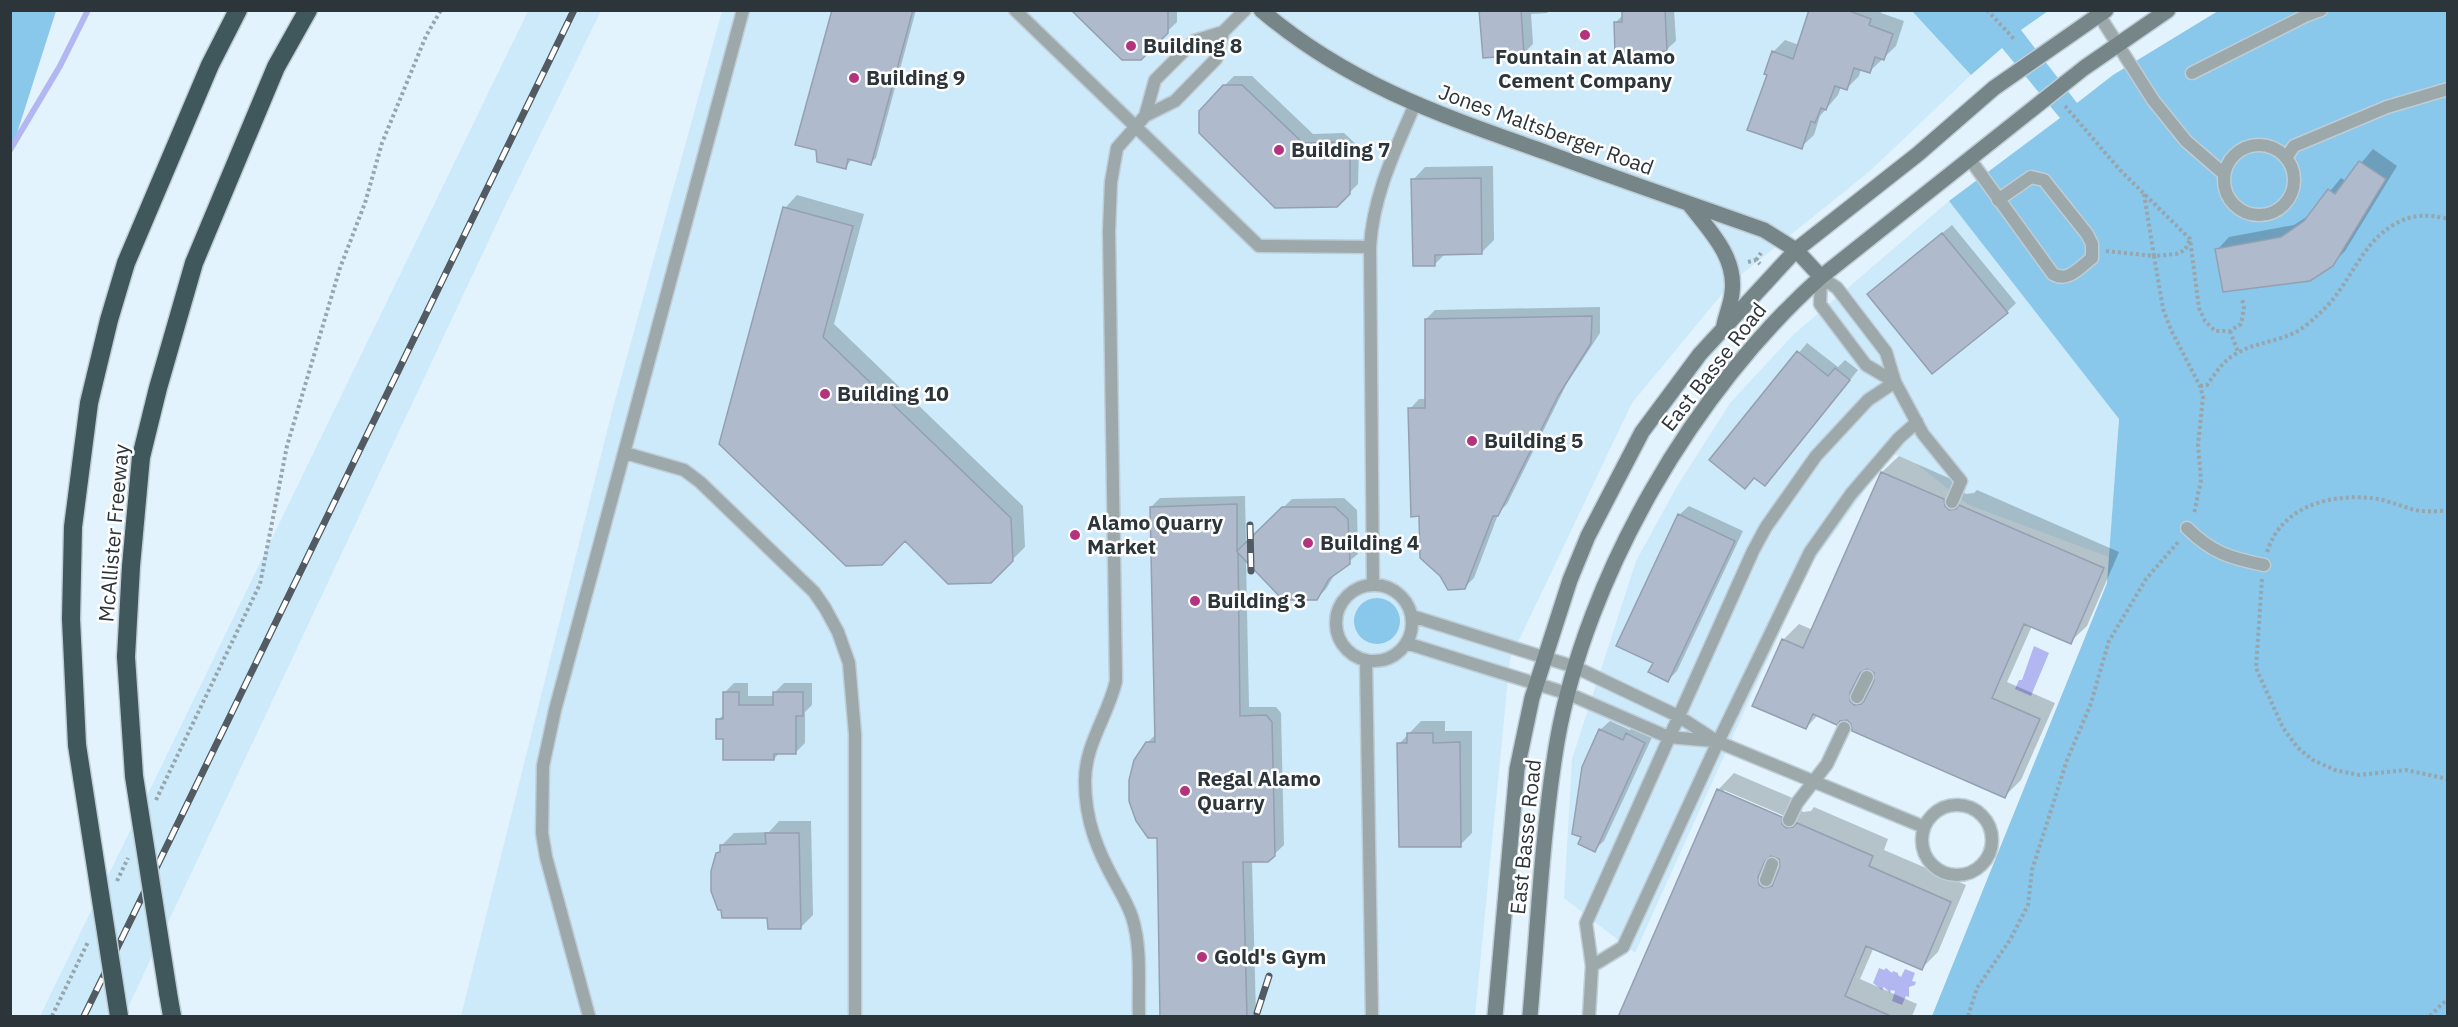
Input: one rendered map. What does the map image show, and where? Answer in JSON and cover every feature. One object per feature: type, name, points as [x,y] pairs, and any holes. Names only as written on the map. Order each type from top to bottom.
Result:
[{"type":"highway","name":"McAllister Freeway","points":[[119,1017],[77,746],[70,618],[73,538],[89,403],[109,320],[126,263],[210,65],[236,10]]},
{"type":"highway","name":"McAllister Freeway","points":[[172,1017],[134,776],[126,657],[130,567],[141,457],[158,387],[194,263],[276,67],[308,10]]},
{"type":"main road","name":"Jones Maltsberger Road","points":[[1261,10],[1283,29],[1336,65],[1392,95],[1764,230],[1796,250],[1821,277]]},
{"type":"main road","name":"East Basse Road","points":[[1530,1017],[1548,807],[1558,740],[1575,667],[1605,586],[1649,494],[1698,415],[1789,306],[1821,277],[2084,68],[2168,10]]},
{"type":"main road","name":"East Basse Road","points":[[1495,1017],[1517,769],[1536,683],[1570,580],[1588,536],[1621,470],[1654,415],[1700,354],[1796,250],[1918,154],[1994,88],[2103,13]]},
{"type":"main road","points":[[1689,204],[1722,246],[1729,261],[1732,293],[1722,329]]},
{"type":"lane","points":[[589,1017],[546,857],[542,824],[543,766],[563,677],[743,10]]},
{"type":"lane","points":[[1015,10],[1259,246],[1370,247]]},
{"type":"lane","points":[[1139,1017],[1135,928],[1126,901],[1095,844],[1090,828],[1085,780],[1090,747],[1111,700],[1116,681],[1109,231],[1111,182],[1117,148],[1144,116],[1155,80],[1194,41],[1223,32],[1245,10]]},
{"type":"lane","points":[[2193,73],[2321,10]]},
{"type":"lane","points":[[2103,13],[2119,44],[2154,100],[2186,141],[2224,174]]},
{"type":"lane","points":[[1144,116],[1175,101],[1216,59],[1223,32]]},
{"type":"lane","points":[[2286,158],[2294,146],[2387,107],[2448,89]]},
{"type":"lane","points":[[1374,585],[1370,247],[1372,220],[1381,184],[1415,104]]},
{"type":"lane","points":[[2255,145],[2277,150],[2286,158],[2294,178],[2293,190],[2288,200],[2280,208],[2269,214],[2257,215],[2245,213],[2235,207],[2224,186],[2224,174],[2235,154],[2255,145]]},
{"type":"lane","points":[[1969,158],[1998,200],[2053,274],[2059,278],[2067,278],[2092,258],[2093,249],[2087,234],[2044,180],[2031,177],[1998,200]]},
{"type":"lane","points":[[1821,277],[1820,304],[1866,365],[1895,382]]},
{"type":"lane","points":[[1821,277],[1837,288],[1886,352],[1895,382],[1923,434],[1961,481],[1952,502]]},
{"type":"lane","points":[[1589,1017],[1592,966],[1586,923],[1668,737],[1766,527],[1816,456],[1868,400],[1895,382]]},
{"type":"lane","points":[[1592,966],[1623,947],[1718,742],[1810,552],[1851,494],[1899,438],[1917,422]]},
{"type":"lane","points":[[624,453],[684,470],[700,482],[814,592],[838,632],[849,663],[855,734],[855,1017]]},
{"type":"lane","points":[[2187,528],[2201,543],[2216,552],[2264,565]]},
{"type":"lane","points":[[1374,585],[1394,591],[1408,606],[1412,616],[1411,630],[1406,643],[1389,658],[1378,660],[1366,660],[1348,651],[1336,628],[1337,615],[1342,604],[1350,594],[1361,587],[1374,585]]},
{"type":"lane","points":[[1412,616],[1575,667],[1678,716],[1718,742],[1924,827]]},
{"type":"lane","points":[[1406,643],[1569,694],[1668,737],[1718,742]]},
{"type":"lane","points":[[1366,660],[1372,1017]]},
{"type":"lane","points":[[1857,697],[1867,677]]},
{"type":"lane","points":[[1789,820],[1797,802],[1827,764],[1844,728]]},
{"type":"lane","points":[[1956,805],[1969,807],[1981,815],[1989,826],[1992,839],[1989,853],[1982,864],[1971,872],[1957,875],[1944,873],[1932,865],[1924,854],[1921,840],[1924,827],[1931,815],[1942,808],[1956,805]]},
{"type":"lane","points":[[1766,880],[1772,864]]},
{"type":"path","points":[[154,805],[260,584],[286,446],[340,268],[365,203],[382,143],[426,36],[441,10]]},
{"type":"path","points":[[1987,10],[2014,39]]},
{"type":"path","points":[[2066,106],[2092,140],[2190,239],[2199,308],[2205,321],[2215,331],[2230,331],[2241,324],[2244,308],[2242,298]]},
{"type":"path","points":[[1968,1017],[1977,988],[2010,940],[2028,905],[2032,870],[2067,760],[2090,706],[2109,641],[2146,579],[2166,557],[2187,528],[2197,505],[2201,480],[2198,445],[2203,397],[2200,386],[2171,330],[2163,309],[2144,193]]},
{"type":"path","points":[[2200,386],[2207,385],[2220,367],[2238,352],[2295,332],[2320,313],[2337,296],[2373,240],[2385,230],[2413,216],[2428,215],[2448,219]]},
{"type":"path","points":[[2093,249],[2154,256],[2176,254],[2185,250],[2190,239]]},
{"type":"path","points":[[1748,262],[1756,260],[1761,253]]},
{"type":"path","points":[[1756,260],[1762,267]]},
{"type":"path","points":[[2230,331],[2238,352]]},
{"type":"path","points":[[2448,511],[2417,510],[2371,498],[2340,497],[2320,501],[2300,510],[2283,522],[2271,541],[2264,565],[2256,668],[2283,728],[2298,748],[2313,760],[2335,770],[2359,775],[2406,770],[2448,779]]},
{"type":"path","points":[[113,890],[133,847]]},
{"type":"path","points":[[52,1017],[93,932]]},
{"type":"path","points":[[2430,1017],[2443,1003],[2448,1001]]},
{"type":"shaded area","name":"Alamo Quarry Market","points":[[1912,10],[1971,75],[1870,171],[1732,282],[1632,403],[1510,659],[1475,1016],[461,1016],[612,411],[722,11]]},
{"type":"shaded area","points":[[10,11],[56,11],[11,152]]},
{"type":"shaded area","points":[[528,11],[601,11],[506,204],[124,1016],[40,1016]]},
{"type":"shaded area","points":[[1912,11],[2048,11],[2021,30],[2077,103],[2113,75],[2218,11],[2447,11],[2447,1016],[1932,1016],[2107,583],[2119,419],[1949,201],[2060,118],[2002,48],[1971,75]]},
{"type":"shaded area","points":[[1949,201],[2119,419],[2109,557],[1969,505],[1915,463],[1892,453],[1810,566],[1635,953],[1564,898],[1572,759],[1636,561],[1676,488],[1730,403],[1793,335]]},
{"type":"shaded area","points":[[1377,598],[1393,605],[1400,621],[1393,637],[1377,644],[1361,637],[1354,621],[1361,605]]},
{"type":"shaded area","points":[[2034,646],[2049,653],[2031,696],[2015,689],[2019,680],[2022,680]]},
{"type":"shaded area","points":[[1879,968],[1884,970],[1886,968],[1892,973],[1893,971],[1898,973],[1901,977],[1905,969],[1915,973],[1912,981],[1916,982],[1915,985],[1909,987],[1909,997],[1906,996],[1902,1005],[1892,1001],[1895,991],[1891,990],[1890,993],[1884,987],[1882,990],[1873,983]]},
{"type":"building","name":"Building 9","points":[[832,10],[913,10],[871,165],[848,159],[846,169],[817,162],[816,150],[795,145]]},
{"type":"building","name":"Building 8","points":[[1071,10],[1168,10],[1168,33],[1141,60],[1122,60]]},
{"type":"building","points":[[1479,10],[1521,10],[1524,55],[1483,58]]},
{"type":"building","points":[[1622,10],[1665,10],[1667,51],[1615,54],[1614,22],[1622,22]]},
{"type":"building","points":[[1809,10],[1847,10],[1871,19],[1869,25],[1893,34],[1884,60],[1875,57],[1870,73],[1854,68],[1847,90],[1835,86],[1826,110],[1821,108],[1815,123],[1811,121],[1802,149],[1747,130],[1767,75],[1764,74],[1772,51],[1793,59]]},
{"type":"building","name":"Building 7","points":[[1223,85],[1242,85],[1303,143],[1334,142],[1350,156],[1350,194],[1337,207],[1275,208],[1199,133],[1199,111]]},
{"type":"building","points":[[2359,161],[2386,179],[2333,266],[2310,281],[2223,292],[2215,249],[2281,237],[2304,221],[2328,189],[2335,194]]},
{"type":"building","points":[[1481,178],[1482,254],[1435,255],[1435,266],[1413,266],[1411,179]]},
{"type":"building","name":"Building 10","points":[[783,207],[853,226],[823,337],[1011,518],[1013,561],[991,583],[948,584],[905,541],[882,565],[846,566],[719,444]]},
{"type":"building","points":[[1942,233],[2008,313],[1932,374],[1867,294]]},
{"type":"building","name":"Building 5","points":[[1592,316],[1591,343],[1558,396],[1498,516],[1493,516],[1465,589],[1448,590],[1440,576],[1420,558],[1419,516],[1411,517],[1408,408],[1425,408],[1425,319]]},
{"type":"building","points":[[1797,351],[1828,376],[1835,368],[1850,380],[1765,486],[1754,478],[1745,489],[1709,460]]},
{"type":"building","points":[[1881,472],[1944,499],[1945,506],[1949,510],[1956,509],[1959,505],[2104,568],[2071,644],[2024,624],[1992,698],[2040,719],[2005,798],[1852,731],[1851,724],[1847,720],[1840,721],[1837,725],[1813,714],[1806,729],[1752,706],[1782,639],[1803,648]],"holes":[[[1867,669],[1874,673],[1874,681],[1864,701],[1854,705],[1850,701],[1850,693],[1860,673]]]},
{"type":"building","points":[[1237,504],[1237,551],[1282,507],[1335,507],[1348,519],[1350,564],[1329,579],[1317,600],[1283,600],[1238,553],[1240,716],[1266,715],[1272,722],[1275,856],[1268,862],[1243,862],[1247,1017],[1160,1017],[1157,838],[1148,838],[1136,821],[1129,801],[1129,780],[1134,760],[1146,742],[1155,742],[1150,507]]},
{"type":"building","points":[[1678,514],[1735,541],[1668,682],[1648,672],[1653,663],[1616,646]]},
{"type":"building","points":[[723,692],[739,692],[739,705],[773,705],[773,692],[803,692],[803,716],[796,716],[796,754],[774,754],[774,760],[723,760],[723,739],[716,739],[716,719],[723,719]]},
{"type":"building","points":[[1599,729],[1623,740],[1626,733],[1645,743],[1595,852],[1578,844],[1581,837],[1572,834],[1582,767]]},
{"type":"building","points":[[1407,733],[1433,733],[1433,743],[1460,742],[1461,847],[1399,847],[1397,743],[1407,743]]},
{"type":"building","points":[[1717,789],[1782,817],[1782,824],[1786,828],[1793,827],[1797,823],[1873,856],[1869,866],[1951,902],[1922,970],[1866,946],[1845,996],[1893,1017],[1618,1017]],"holes":[[[1771,856],[1779,859],[1780,866],[1772,886],[1764,888],[1759,885],[1758,877],[1765,861]]]},
{"type":"building","points":[[765,833],[799,833],[801,929],[768,929],[767,918],[722,918],[721,910],[718,910],[711,891],[711,871],[716,853],[720,852],[720,845],[766,844]]},
{"type":"waterway","points":[[10,150],[60,66],[88,10]]},
{"type":"railway","points":[[84,1016],[574,10]]},
{"type":"railway","points":[[1250,525],[1251,571]]},
{"type":"railway","points":[[1257,1013],[1269,976]]},
{"type":"place","name":"Fountain at Alamo Cement Company","points":[[1585,35]]},
{"type":"place","name":"Building 8","points":[[1131,46]]},
{"type":"place","name":"Building 9","points":[[854,78]]},
{"type":"place","name":"Building 7","points":[[1279,150]]},
{"type":"place","name":"Building 10","points":[[825,394]]},
{"type":"place","name":"Building 5","points":[[1472,441]]},
{"type":"place","name":"Alamo Quarry Market","points":[[1075,535]]},
{"type":"place","name":"Building 4","points":[[1308,543]]},
{"type":"place","name":"Building 3","points":[[1195,601]]},
{"type":"place","name":"Regal Alamo Quarry","points":[[1185,791]]},
{"type":"place","name":"Gold's Gym","points":[[1202,957]]}]
